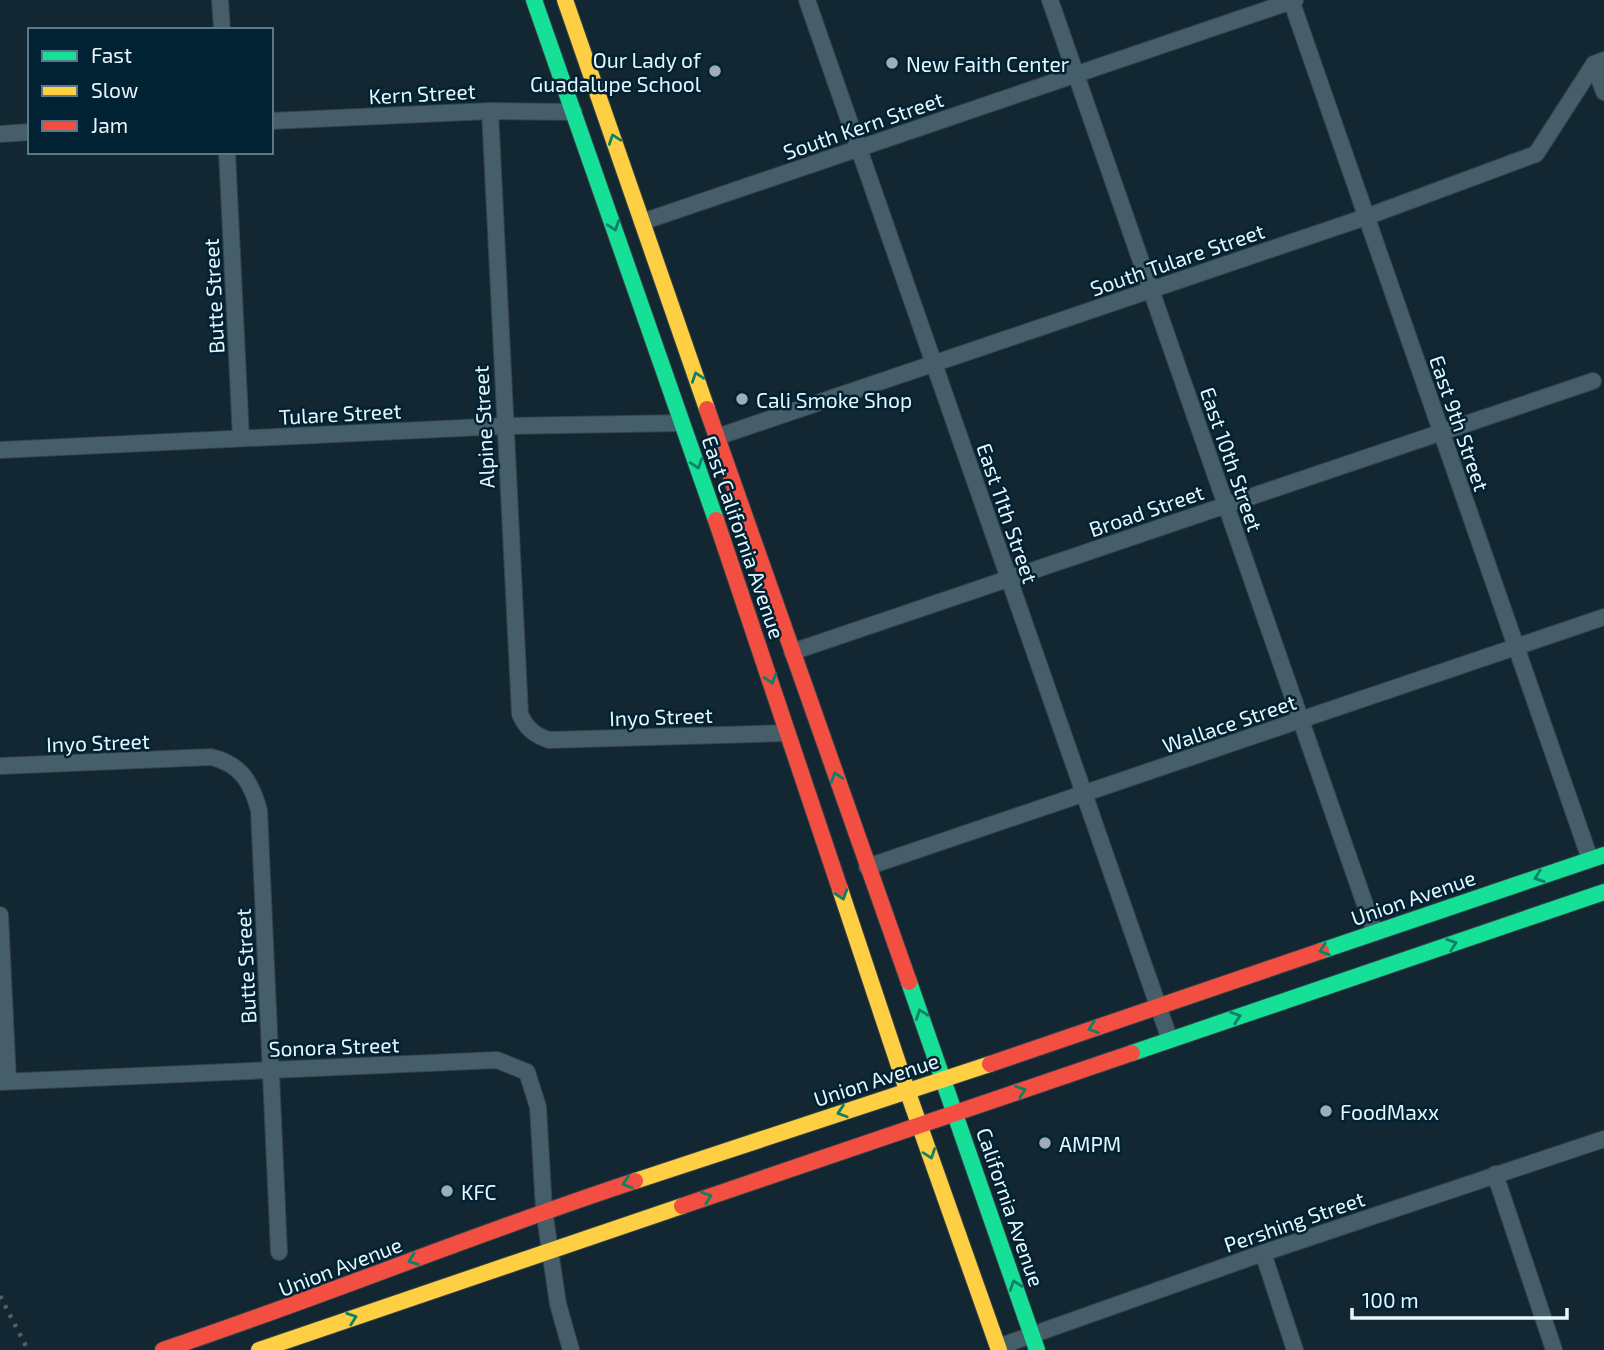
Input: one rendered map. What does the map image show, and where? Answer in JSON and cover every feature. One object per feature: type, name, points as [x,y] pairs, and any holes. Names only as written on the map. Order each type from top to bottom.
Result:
[{"type":"main road","name":"East California Avenue","points":[[534,0],[766,664],[907,1090]]},
{"type":"main road","name":"East California Avenue","points":[[565,0],[849,816],[944,1079]]},
{"type":"main road","points":[[583,138],[621,207],[630,219],[642,222]]},
{"type":"main road","points":[[682,423],[699,432],[746,517]]},
{"type":"main road","points":[[731,563],[770,636],[783,652],[792,652]]},
{"type":"main road","points":[[787,733],[802,732],[810,745],[829,801],[849,816]]},
{"type":"main road","name":"Union Avenue","points":[[163,1350],[277,1312],[544,1210],[944,1079],[1597,857]]},
{"type":"main road","points":[[259,1350],[1604,892]]},
{"type":"main road","name":"California Avenue","points":[[944,1079],[1034,1343]]},
{"type":"main road","points":[[907,1090],[999,1348]]},
{"type":"street","points":[[220,0],[222,28]]},
{"type":"street","name":"East 11th Street","points":[[807,0],[1170,1040]]},
{"type":"street","name":"East 10th Street","points":[[1050,0],[1375,933]]},
{"type":"street","name":"South Kern Street","points":[[642,222],[1293,0]]},
{"type":"street","name":"East 9th Street","points":[[1293,0],[1516,647],[1597,857]]},
{"type":"street","points":[[1599,62],[1604,92]]},
{"type":"street","name":"South Tulare Street","points":[[717,437],[1366,217],[1536,154],[1599,62]]},
{"type":"street","name":"Kern Street","points":[[273,121],[490,111],[574,112]]},
{"type":"street","name":"Alpine Street","points":[[490,111],[520,714],[525,725],[536,736]]},
{"type":"street","points":[[0,134],[28,132]]},
{"type":"street","name":"Butte Street","points":[[227,154],[241,438]]},
{"type":"street","name":"Broad Street","points":[[792,652],[1593,381]]},
{"type":"street","name":"Tulare Street","points":[[0,450],[504,426],[682,423]]},
{"type":"street","name":"Wallace Street","points":[[867,867],[1604,617]]},
{"type":"street","name":"Inyo Street","points":[[536,736],[564,741],[787,733]]},
{"type":"street","name":"Inyo Street","points":[[0,766],[211,757],[237,768]]},
{"type":"street","name":"Butte Street","points":[[237,768],[247,778],[258,810],[279,1252]]},
{"type":"street","points":[[0,915],[4,1081]]},
{"type":"street","name":"Sonora Street","points":[[4,1081],[497,1060],[527,1072],[538,1107],[544,1210]]},
{"type":"street","name":"Pershing Street","points":[[999,1348],[1034,1343],[1263,1254],[1604,1139]]},
{"type":"street","points":[[1495,1174],[1554,1350]]},
{"type":"street","points":[[544,1210],[558,1304],[571,1350]]},
{"type":"street","points":[[1263,1254],[1295,1350]]},
{"type":"railway","points":[[0,1296],[28,1350]]},
{"type":"traffic: fast","points":[[534,0],[716,520]]},
{"type":"traffic: fast","points":[[1321,951],[1604,855]]},
{"type":"traffic: fast","points":[[1132,1053],[1604,892]]},
{"type":"traffic: fast","points":[[909,982],[1037,1350]]},
{"type":"traffic: slow","points":[[565,0],[707,409]]},
{"type":"traffic: slow","points":[[840,889],[907,1090],[999,1350]]},
{"type":"traffic: slow","points":[[635,1181],[990,1064]]},
{"type":"traffic: slow","points":[[259,1350],[682,1206]]},
{"type":"traffic: jam","points":[[707,409],[909,982]]},
{"type":"traffic: jam","points":[[716,520],[840,889]]},
{"type":"traffic: jam","points":[[990,1064],[1321,951]]},
{"type":"traffic: jam","points":[[682,1206],[1132,1053]]},
{"type":"traffic: jam","points":[[163,1350],[635,1181]]},
{"type":"place","name":"New Faith Center","points":[[892,63]]},
{"type":"place","name":"Our Lady of Guadalupe School","points":[[715,71]]},
{"type":"place","name":"Cali Smoke Shop","points":[[742,399]]},
{"type":"place","name":"FoodMaxx","points":[[1326,1111]]},
{"type":"place","name":"AMPM","points":[[1045,1143]]},
{"type":"place","name":"KFC","points":[[447,1191]]}]
